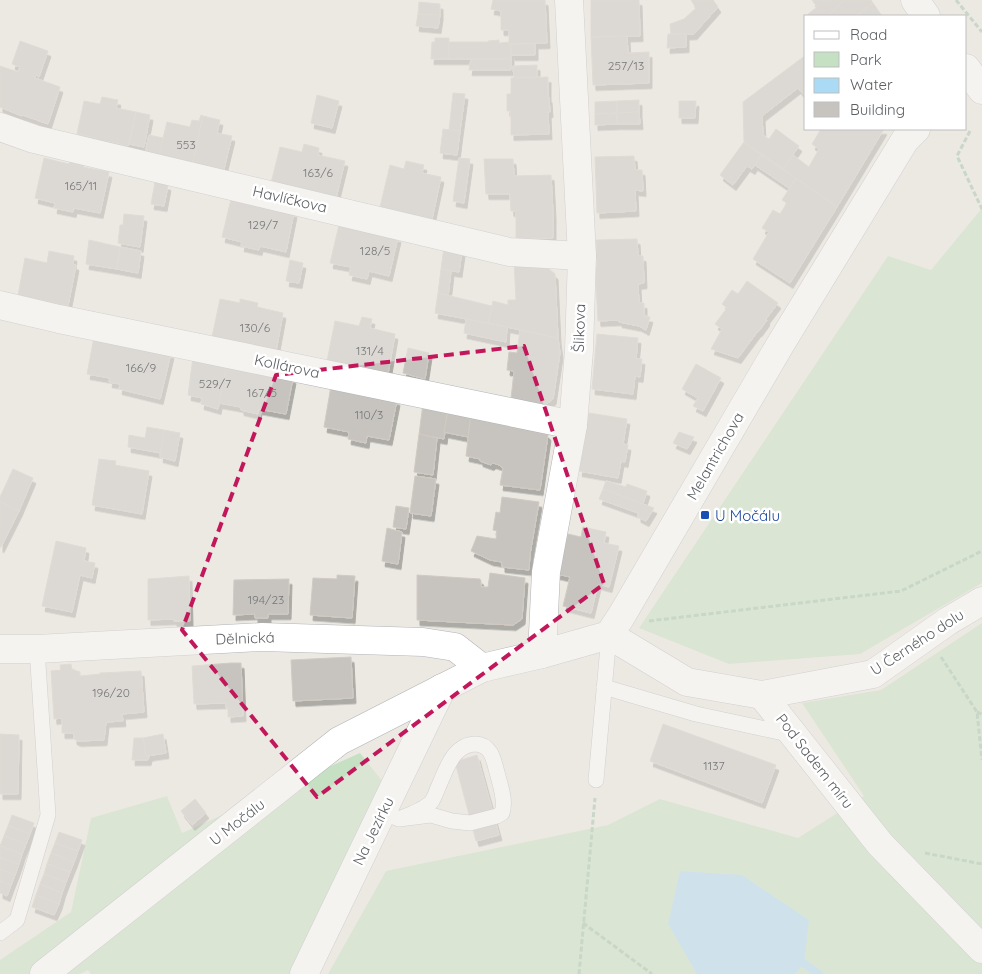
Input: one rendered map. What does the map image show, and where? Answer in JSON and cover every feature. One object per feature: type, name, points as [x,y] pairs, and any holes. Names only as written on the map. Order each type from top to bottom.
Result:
[{"type":"street","name":"Šlikova","points":[[542,654],[546,572],[574,425],[579,350],[582,256],[570,0]]},
{"type":"street","points":[[915,0],[925,15]]},
{"type":"street","points":[[967,69],[982,89],[967,96]]},
{"type":"street","name":"Havlíčkova","points":[[0,127],[34,138],[509,252],[582,256]]},
{"type":"street","name":"Melantrichova","points":[[616,625],[780,344],[905,140],[915,130]]},
{"type":"street","name":"Kollárova","points":[[0,305],[59,319],[574,425]]},
{"type":"street","name":"U Černého dolu","points":[[762,695],[872,674],[948,621],[982,601]]},
{"type":"street","points":[[442,688],[482,668],[542,654],[616,625],[687,682],[762,695]]},
{"type":"street","name":"Dělnická","points":[[0,649],[36,649],[262,637],[423,642],[455,647],[482,668]]},
{"type":"street","name":"Na Jezírku","points":[[304,974],[390,816],[442,688]]},
{"type":"street","name":"U Močálu","points":[[44,974],[339,741],[442,688]]},
{"type":"street","name":"Pod Sadem míru","points":[[762,695],[880,844],[982,949]]},
{"type":"lane","points":[[596,780],[604,687],[616,625]]},
{"type":"lane","points":[[0,933],[17,920],[48,815],[36,649]]},
{"type":"lane","points":[[604,687],[696,714],[794,735]]},
{"type":"lane","points":[[477,744],[486,747],[492,753],[504,807],[502,813],[470,823],[452,821],[431,815],[390,816],[418,811],[432,802],[452,757],[459,750],[469,745],[477,744]]},
{"type":"path","points":[[956,0],[982,32]]},
{"type":"path","points":[[970,131],[958,156],[982,209]]},
{"type":"path","points":[[616,625],[900,591],[982,551]]},
{"type":"path","points":[[927,636],[977,712],[982,760]]},
{"type":"path","points":[[977,712],[982,714]]},
{"type":"path","points":[[578,974],[596,780]]},
{"type":"path","points":[[880,844],[982,864]]},
{"type":"path","points":[[583,923],[652,974]]},
{"type":"highlighted area","points":[[524,346],[604,584],[317,797],[182,630],[276,375]]},
{"type":"green space","points":[[982,208],[982,583],[860,654],[729,664],[639,628],[888,256],[931,270]]},
{"type":"green space","points":[[982,623],[982,974],[328,974],[386,871],[608,825],[660,799],[798,838],[864,796],[802,703],[881,690]]},
{"type":"green space","points":[[360,753],[383,782],[289,974],[91,974],[88,970],[80,974],[0,974],[0,960],[71,912],[91,818],[167,796],[182,833]]},
{"type":"water","points":[[680,871],[742,875],[809,920],[804,964],[795,974],[697,974],[668,924]]},
{"type":"building","points":[[493,0],[545,0],[547,43],[509,44],[509,30],[501,30],[501,11],[491,9]]},
{"type":"building","points":[[591,0],[639,0],[640,36],[591,37]]},
{"type":"building","points":[[691,0],[713,0],[718,7],[694,34],[671,35],[670,24],[684,19],[696,8]]},
{"type":"building","points":[[812,0],[844,0],[829,15],[808,15],[817,7]]},
{"type":"building","points":[[844,0],[871,0],[873,3],[857,15],[829,15]]},
{"type":"building","points":[[419,2],[440,4],[440,15],[418,14]]},
{"type":"building","points":[[873,3],[881,15],[857,15]]},
{"type":"building","points":[[418,14],[440,15],[438,28],[416,26]]},
{"type":"building","points":[[668,34],[686,34],[686,47],[667,48]]},
{"type":"building","points":[[627,36],[628,53],[649,52],[649,83],[593,85],[591,37]]},
{"type":"building","points":[[435,38],[449,38],[449,59],[431,59],[432,42],[435,42]]},
{"type":"building","points":[[499,40],[499,43],[509,42],[511,44],[511,59],[449,59],[449,42],[488,42]]},
{"type":"building","points":[[20,41],[48,51],[39,77],[36,75],[35,78],[60,87],[48,124],[0,107],[0,66],[18,72],[20,67],[12,64]]},
{"type":"building","points":[[511,44],[535,44],[535,55],[512,55]]},
{"type":"building","points":[[804,56],[804,93],[798,88],[762,116],[763,135],[769,139],[776,129],[799,146],[783,169],[744,142],[743,102]]},
{"type":"building","points":[[471,59],[511,59],[511,70],[469,70]]},
{"type":"building","points":[[537,65],[537,77],[514,78],[513,66]]},
{"type":"building","points":[[548,77],[549,134],[511,135],[511,111],[507,111],[507,94],[511,94],[511,78]]},
{"type":"building","points":[[453,93],[465,94],[460,131],[449,130]]},
{"type":"building","points":[[317,95],[339,101],[332,128],[311,123]]},
{"type":"building","points":[[102,97],[118,100],[116,108],[136,112],[128,146],[109,141],[108,143],[77,134],[84,101],[100,104]]},
{"type":"building","points":[[639,100],[639,112],[617,113],[617,101]]},
{"type":"building","points":[[617,101],[617,113],[595,114],[595,102]]},
{"type":"building","points":[[679,101],[696,101],[695,118],[679,118]]},
{"type":"building","points":[[136,112],[150,115],[144,147],[129,144]]},
{"type":"building","points":[[639,112],[640,124],[617,124],[617,113]]},
{"type":"building","points":[[617,113],[617,124],[595,125],[595,114]]},
{"type":"building","points":[[201,115],[203,116],[192,166],[158,158],[167,122],[190,127],[192,120],[199,121]]},
{"type":"building","points":[[203,116],[220,120],[217,133],[232,136],[223,173],[192,166]]},
{"type":"building","points":[[443,129],[460,131],[457,155],[440,153]]},
{"type":"building","points":[[820,130],[883,130],[837,207],[783,169],[793,155],[809,167],[819,149],[812,144]]},
{"type":"building","points":[[149,135],[163,138],[158,158],[145,154]]},
{"type":"building","points":[[744,142],[761,155],[752,169],[747,166],[733,185],[720,175]]},
{"type":"building","points":[[304,144],[319,148],[318,155],[345,161],[336,198],[271,183],[280,147],[302,152]]},
{"type":"building","points":[[761,155],[796,178],[789,188],[755,165]]},
{"type":"building","points":[[634,156],[635,170],[642,170],[643,191],[635,190],[636,211],[597,213],[595,157]]},
{"type":"building","points":[[44,158],[69,164],[70,162],[84,165],[83,167],[109,172],[100,213],[74,208],[73,212],[54,208],[55,203],[35,198]]},
{"type":"building","points":[[459,158],[470,159],[464,203],[453,201]]},
{"type":"building","points":[[484,159],[513,159],[514,176],[551,175],[553,238],[516,239],[516,211],[511,211],[510,194],[486,194]]},
{"type":"building","points":[[406,161],[424,165],[422,173],[441,177],[432,219],[380,207],[390,165],[404,169]]},
{"type":"building","points":[[796,178],[837,207],[790,283],[753,259],[769,232],[762,228],[773,210],[780,214],[787,203],[782,200]]},
{"type":"building","points":[[155,182],[168,185],[164,206],[151,204]]},
{"type":"building","points":[[231,199],[294,212],[286,252],[260,246],[259,250],[241,246],[242,242],[222,237]]},
{"type":"building","points":[[124,214],[144,216],[140,247],[118,243],[120,225],[123,225]]},
{"type":"building","points":[[339,225],[398,237],[389,276],[369,271],[367,279],[349,275],[351,267],[330,263]]},
{"type":"building","points":[[637,239],[638,256],[643,256],[644,283],[638,284],[639,303],[644,303],[644,316],[650,317],[646,330],[639,326],[619,322],[619,320],[598,321],[595,267],[597,267],[596,240]]},
{"type":"building","points":[[89,240],[120,247],[117,269],[86,264]]},
{"type":"building","points":[[120,247],[141,251],[138,273],[117,269]]},
{"type":"building","points":[[444,247],[462,251],[459,272],[441,269]]},
{"type":"building","points":[[49,251],[74,256],[73,264],[76,265],[68,306],[18,295],[25,258],[47,263]]},
{"type":"building","points":[[290,260],[303,263],[299,283],[286,281]]},
{"type":"building","points":[[514,261],[549,269],[555,274],[558,338],[488,323],[493,301],[508,305],[508,300],[516,300]]},
{"type":"building","points":[[441,269],[451,271],[448,296],[438,293]]},
{"type":"building","points":[[747,281],[778,303],[738,358],[711,349],[722,329],[715,324],[727,308],[722,304],[732,290],[738,294]]},
{"type":"building","points":[[438,293],[492,306],[488,323],[435,313]]},
{"type":"building","points":[[220,299],[240,303],[240,299],[258,303],[257,307],[283,313],[276,351],[212,337]]},
{"type":"building","points":[[362,317],[372,319],[370,328],[395,334],[388,374],[327,361],[335,321],[359,326]]},
{"type":"building","points":[[466,319],[507,327],[506,342],[464,333]]},
{"type":"building","points":[[520,330],[558,338],[560,353],[553,399],[545,405],[511,399],[514,371],[507,370],[509,352],[517,353]]},
{"type":"building","points":[[597,334],[638,338],[636,359],[642,359],[640,377],[635,376],[633,394],[592,389]]},
{"type":"building","points":[[94,337],[171,353],[160,399],[119,389],[120,384],[109,382],[110,378],[87,374]]},
{"type":"building","points":[[408,348],[429,353],[425,379],[403,373]]},
{"type":"building","points":[[193,357],[227,365],[218,409],[201,404],[202,398],[188,395]]},
{"type":"building","points":[[696,364],[721,378],[703,411],[693,406],[698,398],[682,389]]},
{"type":"building","points":[[227,365],[293,378],[286,414],[259,409],[258,414],[241,410],[241,407],[219,403]]},
{"type":"building","points":[[331,386],[397,400],[389,440],[367,436],[366,443],[348,439],[349,432],[324,427]]},
{"type":"building","points":[[423,404],[448,409],[444,439],[419,434]]},
{"type":"building","points":[[448,409],[471,414],[468,437],[444,432]]},
{"type":"building","points":[[589,413],[627,419],[623,444],[628,445],[625,462],[621,461],[618,478],[579,471]]},
{"type":"building","points":[[471,414],[543,430],[548,435],[540,490],[500,485],[503,468],[493,463],[491,465],[480,461],[480,459],[466,456]]},
{"type":"building","points":[[147,427],[164,430],[161,453],[128,447],[129,435],[145,438]]},
{"type":"building","points":[[164,430],[180,433],[175,461],[160,457]]},
{"type":"building","points":[[679,432],[694,437],[687,449],[673,443]]},
{"type":"building","points":[[419,434],[437,438],[433,475],[414,472]]},
{"type":"building","points":[[99,459],[116,461],[115,465],[149,471],[142,514],[92,505]]},
{"type":"building","points":[[13,469],[33,478],[19,511],[0,502],[0,497]]},
{"type":"building","points":[[415,476],[436,479],[431,516],[410,513]]},
{"type":"building","points":[[606,481],[626,487],[627,484],[647,491],[643,504],[603,489]]},
{"type":"building","points":[[603,489],[654,508],[646,521],[638,517],[638,513],[599,499]]},
{"type":"building","points":[[502,497],[539,502],[529,570],[502,567],[502,562],[490,560],[471,551],[477,536],[496,539],[497,531],[493,530],[496,512],[500,513]]},
{"type":"building","points":[[0,502],[19,511],[1,547],[0,547]]},
{"type":"building","points":[[396,506],[409,508],[406,529],[393,527]]},
{"type":"building","points":[[583,527],[606,532],[604,543],[619,546],[609,587],[598,584],[591,613],[563,606],[570,577],[557,574],[568,534],[581,537]]},
{"type":"building","points":[[387,528],[402,532],[398,564],[382,561]]},
{"type":"building","points":[[56,541],[86,548],[84,561],[95,563],[92,578],[80,575],[72,612],[42,606]]},
{"type":"building","points":[[490,573],[525,578],[522,619],[513,625],[417,620],[417,575],[480,579],[481,587],[488,587]]},
{"type":"building","points":[[337,575],[355,576],[352,618],[310,615],[313,578],[337,579]]},
{"type":"building","points":[[189,576],[190,621],[174,621],[174,619],[148,620],[148,579]]},
{"type":"building","points":[[289,579],[288,614],[268,614],[268,618],[255,618],[255,614],[233,615],[234,580]]},
{"type":"building","points":[[351,657],[353,698],[293,701],[291,660]]},
{"type":"building","points":[[241,663],[243,716],[228,717],[226,703],[194,704],[192,666]]},
{"type":"building","points":[[71,664],[72,670],[80,672],[80,676],[141,671],[144,712],[122,714],[123,721],[106,722],[104,740],[78,741],[74,739],[74,733],[62,733],[62,718],[54,719],[51,671],[61,670],[60,665]]},
{"type":"building","points":[[663,724],[776,765],[762,803],[650,761]]},
{"type":"building","points":[[0,734],[19,735],[18,794],[0,794]]},
{"type":"building","points":[[163,734],[166,753],[146,756],[143,738]]},
{"type":"building","points":[[134,738],[143,738],[146,756],[149,756],[148,760],[132,760]]},
{"type":"building","points":[[477,755],[499,835],[476,841],[455,762]]},
{"type":"building","points":[[195,799],[206,813],[192,825],[181,811]]},
{"type":"building","points":[[12,815],[34,823],[30,834],[8,826]]},
{"type":"building","points":[[8,826],[30,834],[26,844],[4,836]]},
{"type":"building","points":[[59,832],[82,840],[78,851],[55,843]]},
{"type":"building","points":[[4,836],[26,844],[22,854],[0,846]]},
{"type":"building","points":[[55,843],[78,851],[74,862],[51,853]]},
{"type":"building","points":[[0,846],[22,854],[19,864],[0,858]]},
{"type":"building","points":[[51,853],[74,862],[70,872],[47,864]]},
{"type":"building","points":[[0,858],[19,864],[15,875],[0,869]]},
{"type":"building","points":[[47,864],[70,872],[66,882],[44,874]]},
{"type":"building","points":[[0,869],[15,875],[11,885],[0,881]]},
{"type":"building","points":[[44,874],[66,882],[62,893],[40,884]]},
{"type":"building","points":[[0,881],[11,885],[7,896],[0,893]]},
{"type":"building","points":[[40,884],[62,893],[59,904],[36,895]]},
{"type":"building","points":[[36,895],[59,904],[54,915],[32,907]]},
{"type":"waterway","points":[[796,958],[819,974]]},
{"type":"place","name":"U Močálu","points":[[705,515]]}]
